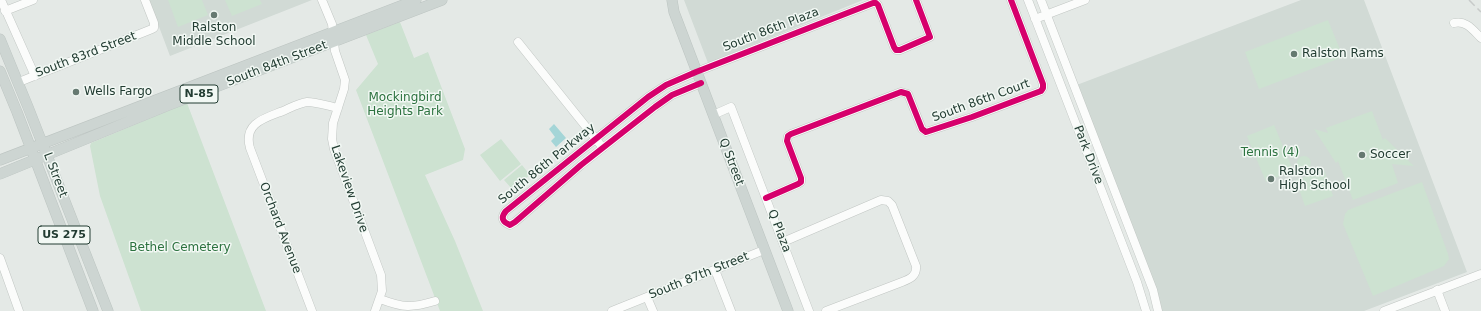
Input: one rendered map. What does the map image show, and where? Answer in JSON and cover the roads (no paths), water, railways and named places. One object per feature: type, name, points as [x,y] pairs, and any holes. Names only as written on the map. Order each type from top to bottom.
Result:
[{"type":"main road","name":"South 84th Street","points":[[0,174],[333,37],[416,0]]},
{"type":"main road","name":"South 84th Street","points":[[0,160],[333,37],[442,0]]},
{"type":"main road","name":"Q Street","points":[[665,0],[674,12]]},
{"type":"main road","name":"Q Street","points":[[672,0],[674,12],[696,72],[788,311]]},
{"type":"main road","name":"L Street","points":[[0,39],[19,82],[108,311]]},
{"type":"main road","name":"L Street","points":[[0,71],[36,160],[93,311]]},
{"type":"street","points":[[1,0],[35,76]]},
{"type":"street","points":[[5,11],[33,0]]},
{"type":"street","name":"South 83rd Street","points":[[19,82],[154,28],[154,23],[145,0]]},
{"type":"street","name":"Lakeview Drive","points":[[322,0],[332,24],[335,51],[345,80],[344,89],[332,130],[334,149],[381,275],[382,291],[375,311]]},
{"type":"street","name":"South 86th Plaza","points":[[696,72],[873,3],[876,3],[896,50],[900,50],[930,37],[916,0]]},
{"type":"street","name":"South 86th Court","points":[[766,198],[801,182],[801,178],[787,141],[788,136],[791,134],[901,92],[906,92],[909,97],[922,130],[924,132],[930,132],[1040,91],[1043,88],[1043,84],[1012,0]]},
{"type":"street","name":"Park Drive","points":[[1028,0],[1137,282],[1146,311]]},
{"type":"street","name":"Park Drive","points":[[1041,0],[1153,290],[1158,311]]},
{"type":"street","points":[[1035,19],[1085,0]]},
{"type":"street","points":[[1454,23],[1459,22],[1465,24],[1481,38]]},
{"type":"street","points":[[518,42],[603,148]]},
{"type":"street","name":"South 86th Parkway","points":[[696,72],[666,85],[639,104],[506,211],[502,218],[510,225],[581,165],[647,113],[672,95],[701,83]]},
{"type":"street","points":[[674,81],[679,92]]},
{"type":"street","name":"Orchard Avenue","points":[[312,311],[248,139],[250,130],[260,120],[308,102],[338,108]]},
{"type":"street","points":[[639,104],[647,113]]},
{"type":"street","name":"Q Plaza","points":[[713,115],[731,107],[809,311]]},
{"type":"street","points":[[573,157],[581,165]]},
{"type":"street","points":[[527,194],[535,203]]},
{"type":"street","points":[[783,242],[881,200],[888,201],[892,205],[916,268],[915,274],[912,278],[826,311]]},
{"type":"street","name":"South 87th Street","points":[[612,311],[764,250]]},
{"type":"street","points":[[0,258],[20,311]]},
{"type":"street","points":[[715,270],[731,311]]},
{"type":"street","points":[[1384,311],[1481,274]]},
{"type":"street","points":[[1437,290],[1445,311]]},
{"type":"street","points":[[647,297],[653,311]]},
{"type":"street","points":[[380,299],[396,305],[407,307],[419,306],[435,301]]},
{"type":"water","points":[[554,124],[566,138],[556,147],[551,141],[555,137],[549,129]]},
{"type":"railway","points":[[1469,0],[1481,12]]},
{"type":"place","name":"Ralston Middle School","points":[[214,15]]},
{"type":"place","name":"Ralston Rams","points":[[1294,54]]},
{"type":"place","name":"Wells Fargo","points":[[76,92]]},
{"type":"place","name":"Soccer","points":[[1362,155]]},
{"type":"place","name":"Ralston High School","points":[[1271,179]]},
{"type":"park label","name":"Mockingbird Heights Park","points":[[405,105]]},
{"type":"park label","name":"Tennis (4)","points":[[1270,153]]},
{"type":"park label","name":"Bethel Cemetery","points":[[180,248]]}]
